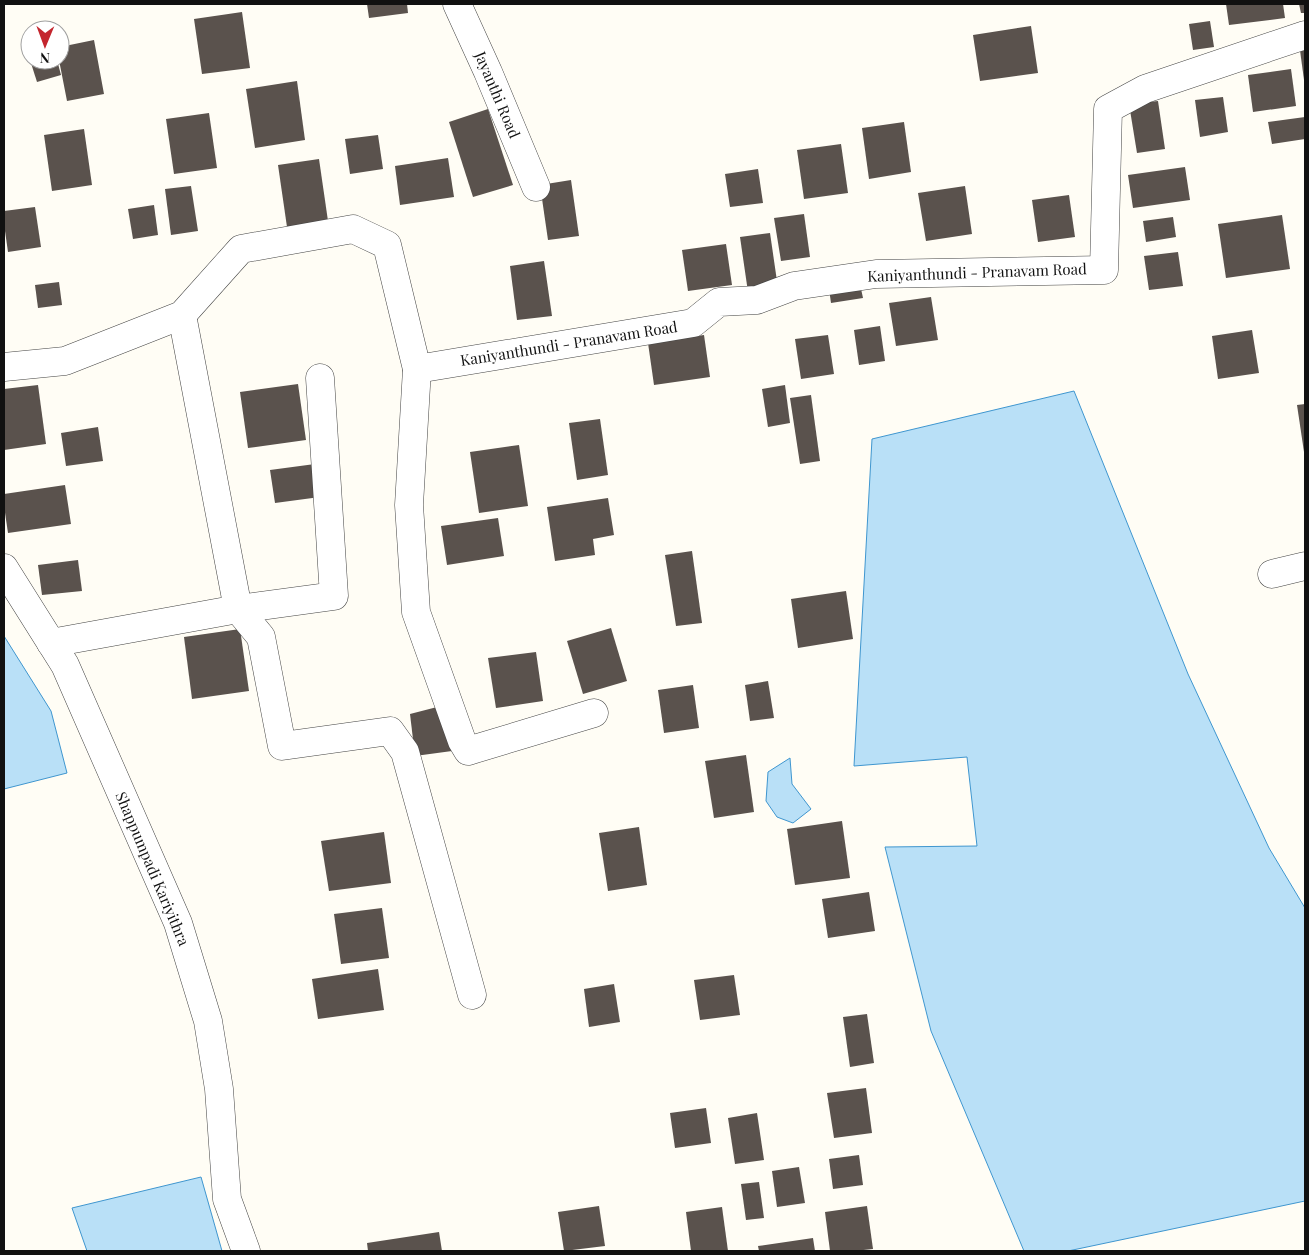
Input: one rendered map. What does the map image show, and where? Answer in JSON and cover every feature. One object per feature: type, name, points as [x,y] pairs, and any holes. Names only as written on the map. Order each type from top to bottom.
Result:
[{"type":"street","name":"Jayanthi Road","points":[[457,4],[488,72],[536,187]]},
{"type":"street","name":"Kaniyanthundi - Pranavam Road","points":[[417,369],[693,323],[719,302],[757,300],[794,286],[848,278],[876,274],[1104,270],[1108,109],[1145,88],[1305,35]]},
{"type":"street","points":[[4,367],[65,361],[182,315],[241,249],[353,229],[386,245],[417,369],[409,505],[416,612],[462,741],[468,751],[594,713]]},
{"type":"street","points":[[182,315],[238,609],[261,637],[282,746],[390,731],[405,752],[472,995]]},
{"type":"street","points":[[51,643],[238,609],[334,596],[320,378]]},
{"type":"street","points":[[1272,574],[1305,566]]},
{"type":"street","name":"Shappumpadi Kariyithra","points":[[4,568],[65,665],[178,922],[208,1021],[219,1089],[228,1199],[246,1251]]},
{"type":"water","points":[[1074,391],[1188,674],[1269,848],[1305,908],[1305,1201],[1068,1251],[1024,1251],[931,1031],[885,847],[977,846],[967,757],[854,766],[872,439]]},
{"type":"water","points":[[4,636],[51,711],[67,773],[4,789]]},
{"type":"water","points":[[790,758],[792,784],[811,809],[793,823],[777,817],[766,801],[768,772]]},
{"type":"water","points":[[201,1177],[222,1251],[87,1251],[72,1208]]},
{"type":"building","points":[[367,4],[407,4],[408,13],[369,18]]},
{"type":"building","points":[[1226,4],[1283,4],[1285,18],[1229,25]]},
{"type":"building","points":[[1299,4],[1305,4],[1305,13],[1301,13]]},
{"type":"building","points":[[242,12],[250,68],[202,74],[194,19]]},
{"type":"building","points":[[1210,21],[1214,47],[1193,50],[1189,24]]},
{"type":"building","points":[[1031,26],[1038,73],[980,81],[973,35]]},
{"type":"building","points":[[94,40],[104,94],[67,101],[61,70],[70,70],[70,45]]},
{"type":"building","points":[[1305,42],[1305,80],[1304,80],[1299,43]]},
{"type":"building","points":[[1291,69],[1296,106],[1253,112],[1248,75]]},
{"type":"building","points":[[33,70],[60,70],[61,75],[37,82]]},
{"type":"building","points":[[297,81],[305,140],[255,148],[246,89]]},
{"type":"building","points":[[1223,97],[1228,132],[1200,137],[1195,100]]},
{"type":"building","points":[[1158,101],[1165,149],[1137,153],[1129,104]]},
{"type":"building","points":[[488,109],[513,185],[473,197],[449,122]]},
{"type":"building","points":[[209,113],[217,168],[174,174],[166,119]]},
{"type":"building","points":[[1305,117],[1305,139],[1272,144],[1268,122]]},
{"type":"building","points":[[904,122],[911,172],[869,179],[862,128]]},
{"type":"building","points":[[84,129],[92,185],[52,191],[44,135]]},
{"type":"building","points":[[378,135],[383,169],[350,174],[345,139]]},
{"type":"building","points":[[841,144],[848,193],[804,199],[797,150]]},
{"type":"building","points":[[448,158],[454,197],[400,205],[395,166]]},
{"type":"building","points":[[319,159],[328,221],[287,227],[278,165]]},
{"type":"building","points":[[1185,167],[1190,200],[1133,208],[1128,175]]},
{"type":"building","points":[[758,169],[763,203],[730,207],[725,174]]},
{"type":"building","points":[[571,180],[579,236],[548,240],[540,185]]},
{"type":"building","points":[[191,186],[198,231],[171,235],[165,189]]},
{"type":"building","points":[[965,186],[972,234],[926,241],[918,193]]},
{"type":"building","points":[[1069,195],[1075,237],[1038,242],[1032,200]]},
{"type":"building","points":[[154,205],[158,235],[133,239],[128,209]]},
{"type":"building","points":[[35,207],[41,247],[8,252],[4,211]]},
{"type":"building","points":[[804,214],[810,257],[781,261],[774,218]]},
{"type":"building","points":[[1282,215],[1290,269],[1226,278],[1218,224]]},
{"type":"building","points":[[1173,217],[1176,237],[1146,242],[1143,221]]},
{"type":"building","points":[[770,233],[778,288],[748,292],[740,237]]},
{"type":"building","points":[[726,244],[732,285],[688,291],[682,250]]},
{"type":"building","points":[[1178,252],[1183,286],[1149,290],[1144,256]]},
{"type":"building","points":[[544,261],[552,316],[517,320],[510,266]]},
{"type":"building","points":[[59,282],[62,305],[38,308],[35,285]]},
{"type":"building","points":[[860,284],[863,298],[831,303],[829,289]]},
{"type":"building","points":[[931,297],[938,340],[896,346],[889,303]]},
{"type":"building","points":[[880,326],[885,361],[859,365],[854,330]]},
{"type":"building","points":[[1252,330],[1259,373],[1218,379],[1212,336]]},
{"type":"building","points":[[704,335],[710,377],[654,385],[648,343]]},
{"type":"building","points":[[828,335],[834,374],[801,379],[795,339]]},
{"type":"building","points":[[298,384],[306,440],[248,448],[240,392]]},
{"type":"building","points":[[38,385],[46,444],[4,450],[4,389]]},
{"type":"building","points":[[785,385],[790,423],[768,427],[762,389]]},
{"type":"building","points":[[811,395],[820,461],[800,464],[790,398]]},
{"type":"building","points":[[1305,404],[1305,451],[1304,452],[1297,405]]},
{"type":"building","points":[[600,419],[608,475],[577,480],[569,423]]},
{"type":"building","points":[[98,427],[103,461],[66,466],[61,433]]},
{"type":"building","points":[[519,445],[528,506],[479,513],[470,452]]},
{"type":"building","points":[[315,464],[320,497],[275,503],[270,470]]},
{"type":"building","points":[[65,485],[71,524],[8,533],[4,494]]},
{"type":"building","points":[[608,498],[614,535],[593,539],[595,555],[555,561],[547,507]]},
{"type":"building","points":[[498,518],[504,556],[447,565],[441,526]]},
{"type":"building","points":[[692,551],[702,623],[676,626],[665,555]]},
{"type":"building","points":[[78,560],[82,591],[42,595],[38,565]]},
{"type":"building","points":[[846,591],[853,639],[798,648],[791,599]]},
{"type":"building","points":[[611,628],[627,681],[583,694],[567,641]]},
{"type":"building","points":[[240,629],[249,691],[192,699],[184,637]]},
{"type":"building","points":[[536,652],[543,701],[496,708],[488,658]]},
{"type":"building","points":[[768,681],[774,718],[750,721],[745,685]]},
{"type":"building","points":[[693,685],[699,728],[664,733],[658,690]]},
{"type":"building","points":[[441,706],[452,751],[415,756],[410,714]]},
{"type":"building","points":[[746,755],[754,812],[714,818],[705,761]]},
{"type":"building","points":[[842,821],[850,878],[795,885],[787,829]]},
{"type":"building","points":[[639,827],[647,885],[608,891],[599,833]]},
{"type":"building","points":[[384,832],[391,883],[329,891],[321,841]]},
{"type":"building","points":[[869,892],[875,931],[828,938],[822,899]]},
{"type":"building","points":[[382,908],[389,958],[341,964],[334,914]]},
{"type":"building","points":[[378,969],[384,1010],[318,1019],[312,979]]},
{"type":"building","points":[[734,975],[740,1015],[700,1020],[694,980]]},
{"type":"building","points":[[614,984],[620,1022],[589,1027],[584,989]]},
{"type":"building","points":[[867,1014],[874,1063],[850,1067],[843,1017]]},
{"type":"building","points":[[866,1088],[872,1133],[834,1138],[827,1093]]},
{"type":"building","points":[[706,1108],[711,1143],[675,1148],[670,1113]]},
{"type":"building","points":[[757,1113],[764,1160],[735,1164],[728,1118]]},
{"type":"building","points":[[859,1155],[863,1185],[833,1189],[829,1159]]},
{"type":"building","points":[[799,1167],[805,1203],[777,1207],[772,1171]]},
{"type":"building","points":[[759,1182],[764,1218],[746,1220],[741,1184]]},
{"type":"building","points":[[599,1206],[605,1246],[564,1251],[558,1212]]},
{"type":"building","points":[[867,1206],[873,1249],[830,1251],[825,1212]]},
{"type":"building","points":[[722,1207],[728,1251],[691,1251],[686,1212]]},
{"type":"building","points":[[439,1232],[442,1251],[368,1251],[367,1243]]},
{"type":"building","points":[[813,1238],[815,1251],[759,1251],[758,1246]]}]
